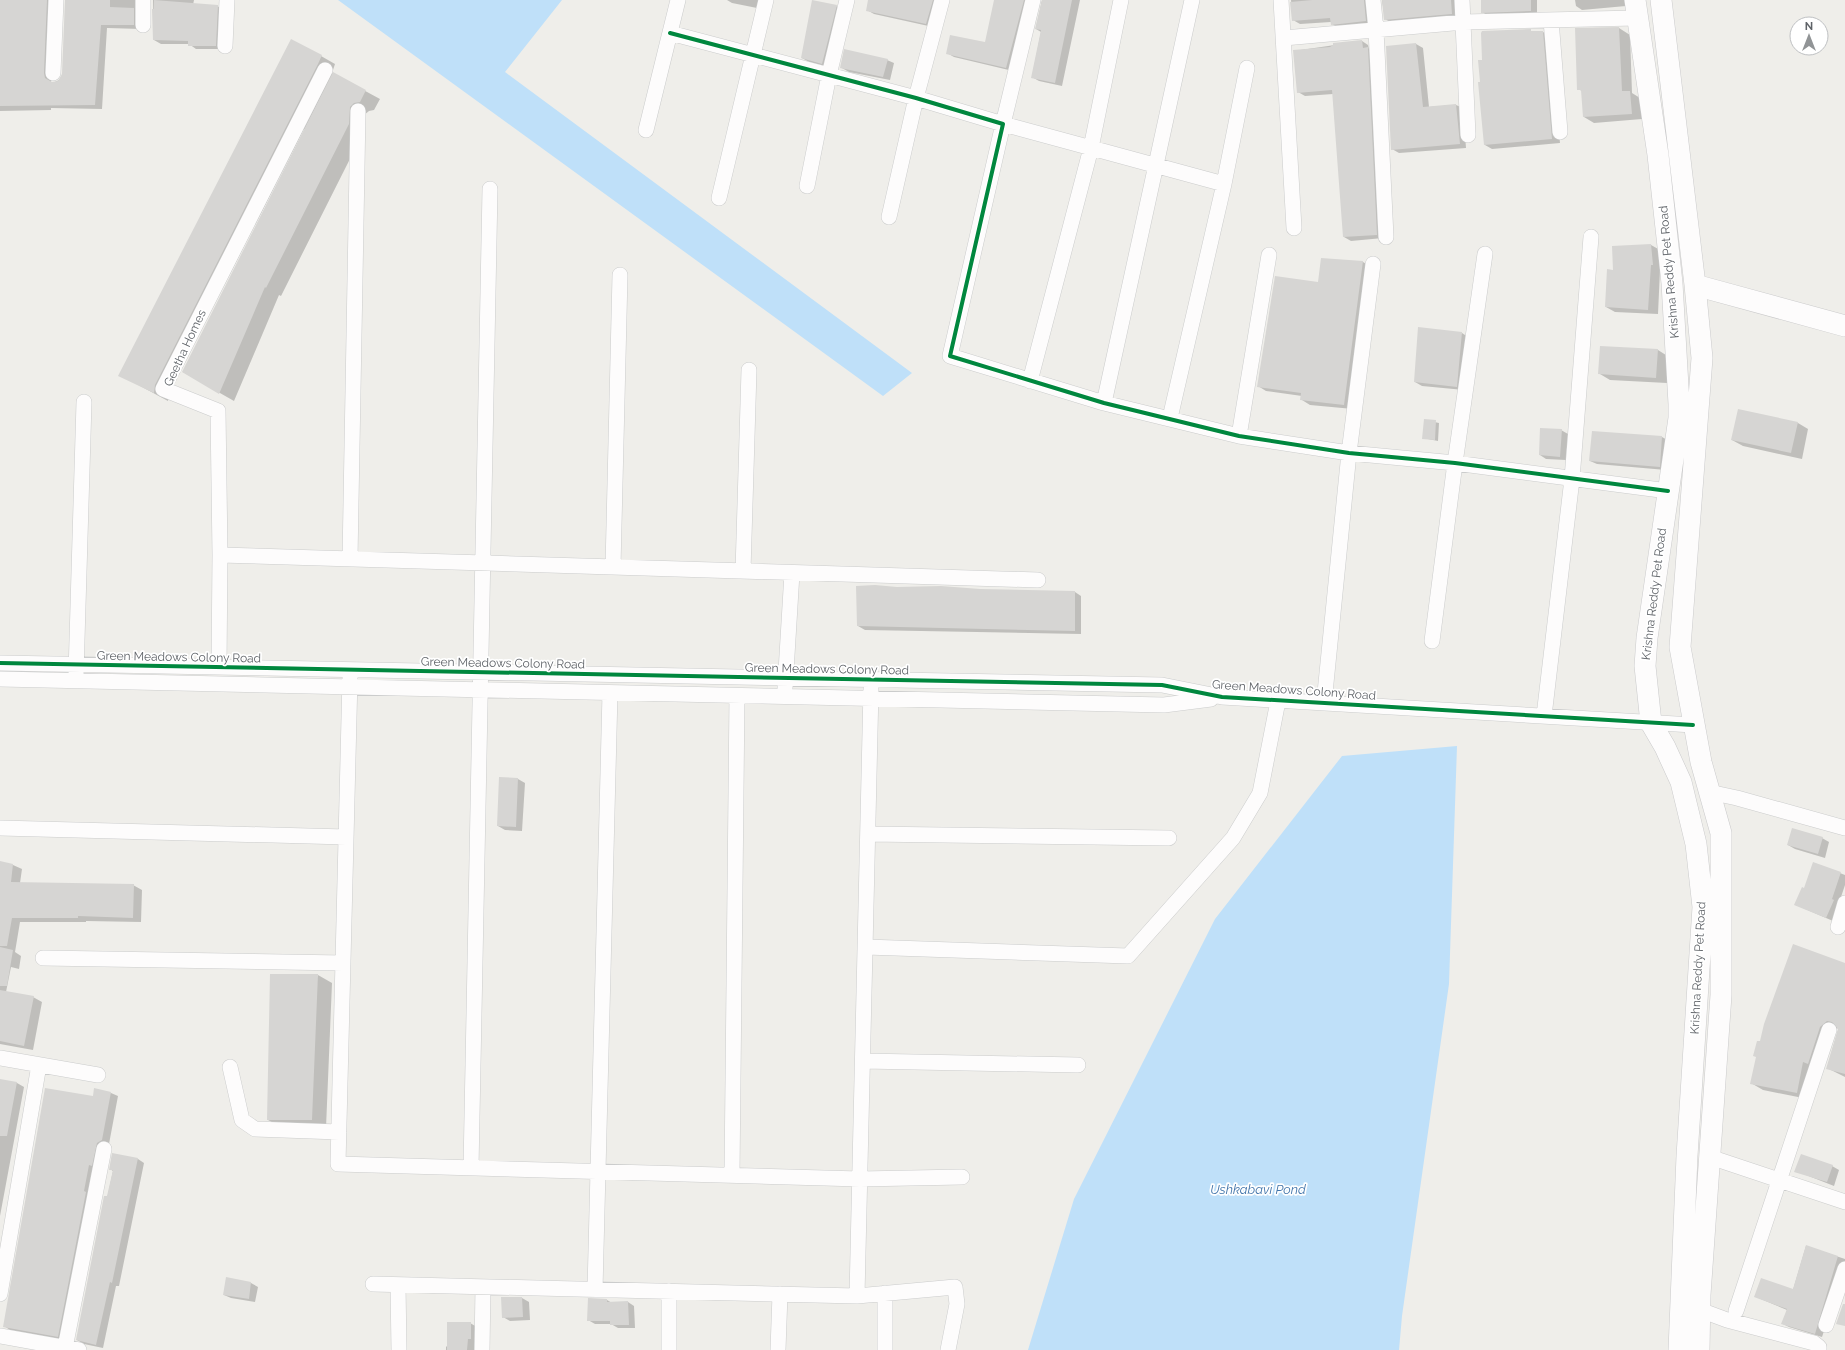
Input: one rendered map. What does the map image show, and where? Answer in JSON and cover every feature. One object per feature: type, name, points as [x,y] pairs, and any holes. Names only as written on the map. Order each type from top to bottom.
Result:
[{"type":"main road","name":"Krishna Reddy Pet Road","points":[[1661,0],[1695,285],[1702,358],[1680,648],[1693,725],[1709,792],[1721,833],[1721,995],[1700,1310],[1699,1350]]},
{"type":"main road","name":"Krishna Reddy Pet Road","points":[[1636,9],[1658,156],[1672,283],[1679,411],[1647,638],[1646,666],[1651,722],[1665,747],[1681,782],[1696,844],[1703,907],[1686,1179],[1679,1350]]},
{"type":"main road","points":[[1695,285],[1845,326]]},
{"type":"main road","points":[[1647,638],[1681,639]]},
{"type":"street","points":[[53,73],[56,0]]},
{"type":"street","points":[[143,25],[144,0]]},
{"type":"street","points":[[225,46],[227,0]]},
{"type":"street","points":[[646,130],[678,0]]},
{"type":"street","points":[[718,198],[766,0]]},
{"type":"street","points":[[807,186],[829,75],[847,0]]},
{"type":"street","points":[[889,216],[916,98],[942,0]]},
{"type":"street","points":[[1033,0],[950,356],[1104,403],[1239,436],[1349,453],[1455,463],[1668,491]]},
{"type":"street","points":[[1030,381],[1091,148],[1121,0]]},
{"type":"street","points":[[1104,403],[1192,0]]},
{"type":"street","points":[[1281,0],[1294,228]]},
{"type":"street","points":[[1373,0],[1376,30],[1386,237]]},
{"type":"street","points":[[1462,0],[1468,135]]},
{"type":"street","points":[[1284,38],[1464,22],[1552,20],[1636,9]]},
{"type":"street","points":[[1552,20],[1560,132]]},
{"type":"street","points":[[670,33],[916,98],[1003,124],[1224,184]]},
{"type":"street","points":[[1170,418],[1224,184],[1247,68]]},
{"type":"street","name":"Geetha Homes","points":[[219,668],[220,555],[218,411],[163,389],[325,70]]},
{"type":"street","points":[[350,559],[358,112]]},
{"type":"street","points":[[471,1168],[490,189]]},
{"type":"street","points":[[1544,716],[1572,479],[1591,237]]},
{"type":"street","points":[[1432,641],[1455,463],[1485,254]]},
{"type":"street","points":[[1239,436],[1269,255]]},
{"type":"street","points":[[1324,703],[1349,453],[1373,264]]},
{"type":"street","points":[[613,567],[620,275]]},
{"type":"street","points":[[743,571],[749,370]]},
{"type":"street","points":[[76,681],[84,402]]},
{"type":"street","points":[[220,555],[1038,580]]},
{"type":"street","points":[[785,697],[792,573]]},
{"type":"street","name":"Green Meadows Colony Road","points":[[0,664],[1162,685],[1222,697],[1693,725]]},
{"type":"street","points":[[350,670],[338,1164],[860,1179],[962,1177]]},
{"type":"street","name":"Green Meadows Colony Road","points":[[0,679],[1164,705],[1222,697]]},
{"type":"street","points":[[858,1296],[871,679]]},
{"type":"street","points":[[595,1290],[610,693]]},
{"type":"street","points":[[732,1175],[737,696]]},
{"type":"street","points":[[866,947],[1128,956],[1233,838],[1260,793],[1278,701]]},
{"type":"street","points":[[1709,792],[1737,798],[1845,828]]},
{"type":"street","points":[[0,828],[346,837]]},
{"type":"street","points":[[868,834],[1169,838]]},
{"type":"street","points":[[1838,927],[1845,903]]},
{"type":"street","points":[[43,958],[343,963]]},
{"type":"street","points":[[1736,1311],[1829,1030]]},
{"type":"street","points":[[0,1058],[98,1075]]},
{"type":"street","points":[[863,1061],[1078,1065]]},
{"type":"street","points":[[0,1294],[39,1065]]},
{"type":"street","points":[[230,1067],[242,1120],[255,1130],[339,1132]]},
{"type":"street","points":[[0,1336],[72,1349],[104,1149]]},
{"type":"street","points":[[1710,1157],[1845,1202]]},
{"type":"street","points":[[1826,1325],[1845,1269]]},
{"type":"street","points":[[373,1284],[858,1296],[955,1287],[957,1304],[948,1350]]},
{"type":"street","points":[[398,1285],[399,1350]]},
{"type":"street","points":[[482,1350],[483,1287]]},
{"type":"street","points":[[669,1291],[669,1350]]},
{"type":"street","points":[[778,1350],[780,1294]]},
{"type":"street","points":[[885,1294],[885,1350]]},
{"type":"street","points":[[1700,1310],[1726,1320],[1814,1343],[1819,1347],[1819,1350]]},
{"type":"water","points":[[338,0],[562,0],[505,72],[912,373],[883,396]]},
{"type":"water","name":"Ushkabavi Pond","points":[[1457,746],[1449,984],[1402,1316],[1399,1350],[1028,1350],[1074,1199],[1215,919],[1342,756]]},
{"type":"building","points":[[0,0],[47,0],[44,73],[45,78],[52,82],[58,81],[62,74],[65,0],[110,0],[110,7],[134,8],[134,25],[101,25],[95,105],[0,106]]},
{"type":"building","points":[[154,0],[218,5],[216,46],[188,46],[188,41],[153,40],[152,9],[154,9]]},
{"type":"building","points":[[812,0],[837,5],[822,64],[801,58]]},
{"type":"building","points":[[868,0],[933,0],[926,24],[866,11]]},
{"type":"building","points":[[994,0],[1024,0],[1006,68],[946,54],[950,35],[985,42]]},
{"type":"building","points":[[1042,0],[1072,0],[1055,83],[1031,78],[1041,30],[1035,29]]},
{"type":"building","points":[[1312,0],[1364,0],[1366,21],[1331,25],[1330,18],[1292,21],[1290,2]]},
{"type":"building","points":[[1382,0],[1451,0],[1452,14],[1384,20]]},
{"type":"building","points":[[1481,0],[1531,0],[1531,11],[1481,13]]},
{"type":"building","points":[[1619,27],[1622,91],[1630,91],[1632,114],[1583,117],[1581,90],[1577,90],[1575,28]]},
{"type":"building","points":[[1531,29],[1531,31],[1543,31],[1552,139],[1484,145],[1478,82],[1480,82],[1478,60],[1482,60],[1481,33],[1482,31]]},
{"type":"building","points":[[291,39],[322,55],[155,385],[154,393],[118,376]]},
{"type":"building","points":[[1362,40],[1363,48],[1368,47],[1377,235],[1343,237],[1332,90],[1297,93],[1293,50],[1330,47],[1333,43]]},
{"type":"building","points":[[1416,43],[1423,107],[1456,104],[1460,144],[1391,150],[1386,46]]},
{"type":"building","points":[[844,49],[888,59],[883,77],[840,68]]},
{"type":"building","points":[[333,72],[366,90],[360,102],[354,103],[350,107],[349,124],[266,288],[265,287],[219,394],[182,372]]},
{"type":"building","points":[[1651,244],[1653,265],[1651,265],[1648,310],[1605,307],[1607,269],[1613,270],[1612,246]]},
{"type":"building","points":[[1321,258],[1363,261],[1344,405],[1300,400],[1301,393],[1257,387],[1275,276],[1318,282]]},
{"type":"building","points":[[1418,327],[1462,332],[1457,387],[1414,382]]},
{"type":"building","points":[[1600,346],[1658,349],[1656,378],[1598,374]]},
{"type":"building","points":[[1738,409],[1798,422],[1791,453],[1731,440]]},
{"type":"building","points":[[1424,419],[1436,420],[1435,440],[1422,439]]},
{"type":"building","points":[[1540,428],[1562,429],[1560,457],[1539,455]]},
{"type":"building","points":[[1592,431],[1662,436],[1660,467],[1589,461]]},
{"type":"building","points":[[875,585],[897,587],[941,586],[980,589],[1075,591],[1075,631],[857,626],[856,586]]},
{"type":"building","points":[[499,777],[518,778],[516,827],[497,826]]},
{"type":"building","points":[[1792,828],[1823,837],[1818,854],[1787,845]]},
{"type":"building","points":[[0,861],[13,864],[11,882],[134,884],[133,918],[78,916],[78,918],[12,918],[7,946],[0,946]]},
{"type":"building","points":[[1813,862],[1841,872],[1832,899],[1834,900],[1826,918],[1794,905],[1802,887],[1804,888]]},
{"type":"building","points":[[1793,944],[1845,963],[1845,1074],[1826,1069],[1838,1029],[1832,1022],[1827,1021],[1820,1027],[1808,1064],[1803,1062],[1797,1093],[1750,1084],[1756,1057],[1753,1056],[1757,1041],[1760,1041],[1764,1024]]},
{"type":"building","points":[[0,947],[13,950],[7,986],[0,986]]},
{"type":"building","points":[[270,974],[318,974],[312,1120],[267,1120]]},
{"type":"building","points":[[0,990],[34,996],[24,1046],[0,1041]]},
{"type":"building","points":[[0,1079],[17,1082],[7,1136],[0,1136]]},
{"type":"building","points":[[45,1088],[93,1096],[94,1088],[111,1092],[102,1140],[97,1143],[92,1166],[89,1165],[84,1191],[86,1192],[58,1337],[3,1327]]},
{"type":"building","points":[[112,1153],[138,1158],[112,1283],[110,1282],[96,1345],[76,1340],[104,1196],[107,1196],[113,1170],[109,1170]]},
{"type":"building","points":[[1801,1154],[1833,1165],[1827,1182],[1794,1172]]},
{"type":"building","points":[[1806,1245],[1838,1256],[1815,1334],[1781,1324],[1787,1309],[1754,1297],[1761,1278],[1793,1289]]},
{"type":"building","points":[[226,1277],[251,1282],[249,1299],[223,1295]]},
{"type":"building","points":[[501,1297],[522,1297],[523,1317],[502,1318]]},
{"type":"building","points":[[588,1298],[607,1299],[607,1302],[628,1301],[629,1325],[610,1325],[610,1321],[587,1321]]},
{"type":"building","points":[[1843,1304],[1845,1304],[1845,1326],[1836,1324]]},
{"type":"building","points":[[447,1322],[471,1322],[471,1339],[468,1339],[467,1350],[447,1350]]},
{"type":"cycle path","points":[[670,33],[916,98],[1003,124],[950,356],[1104,403],[1239,436],[1349,453],[1455,463],[1668,491]]},
{"type":"cycle path","points":[[0,663],[1162,685],[1222,697],[1693,725]]}]
